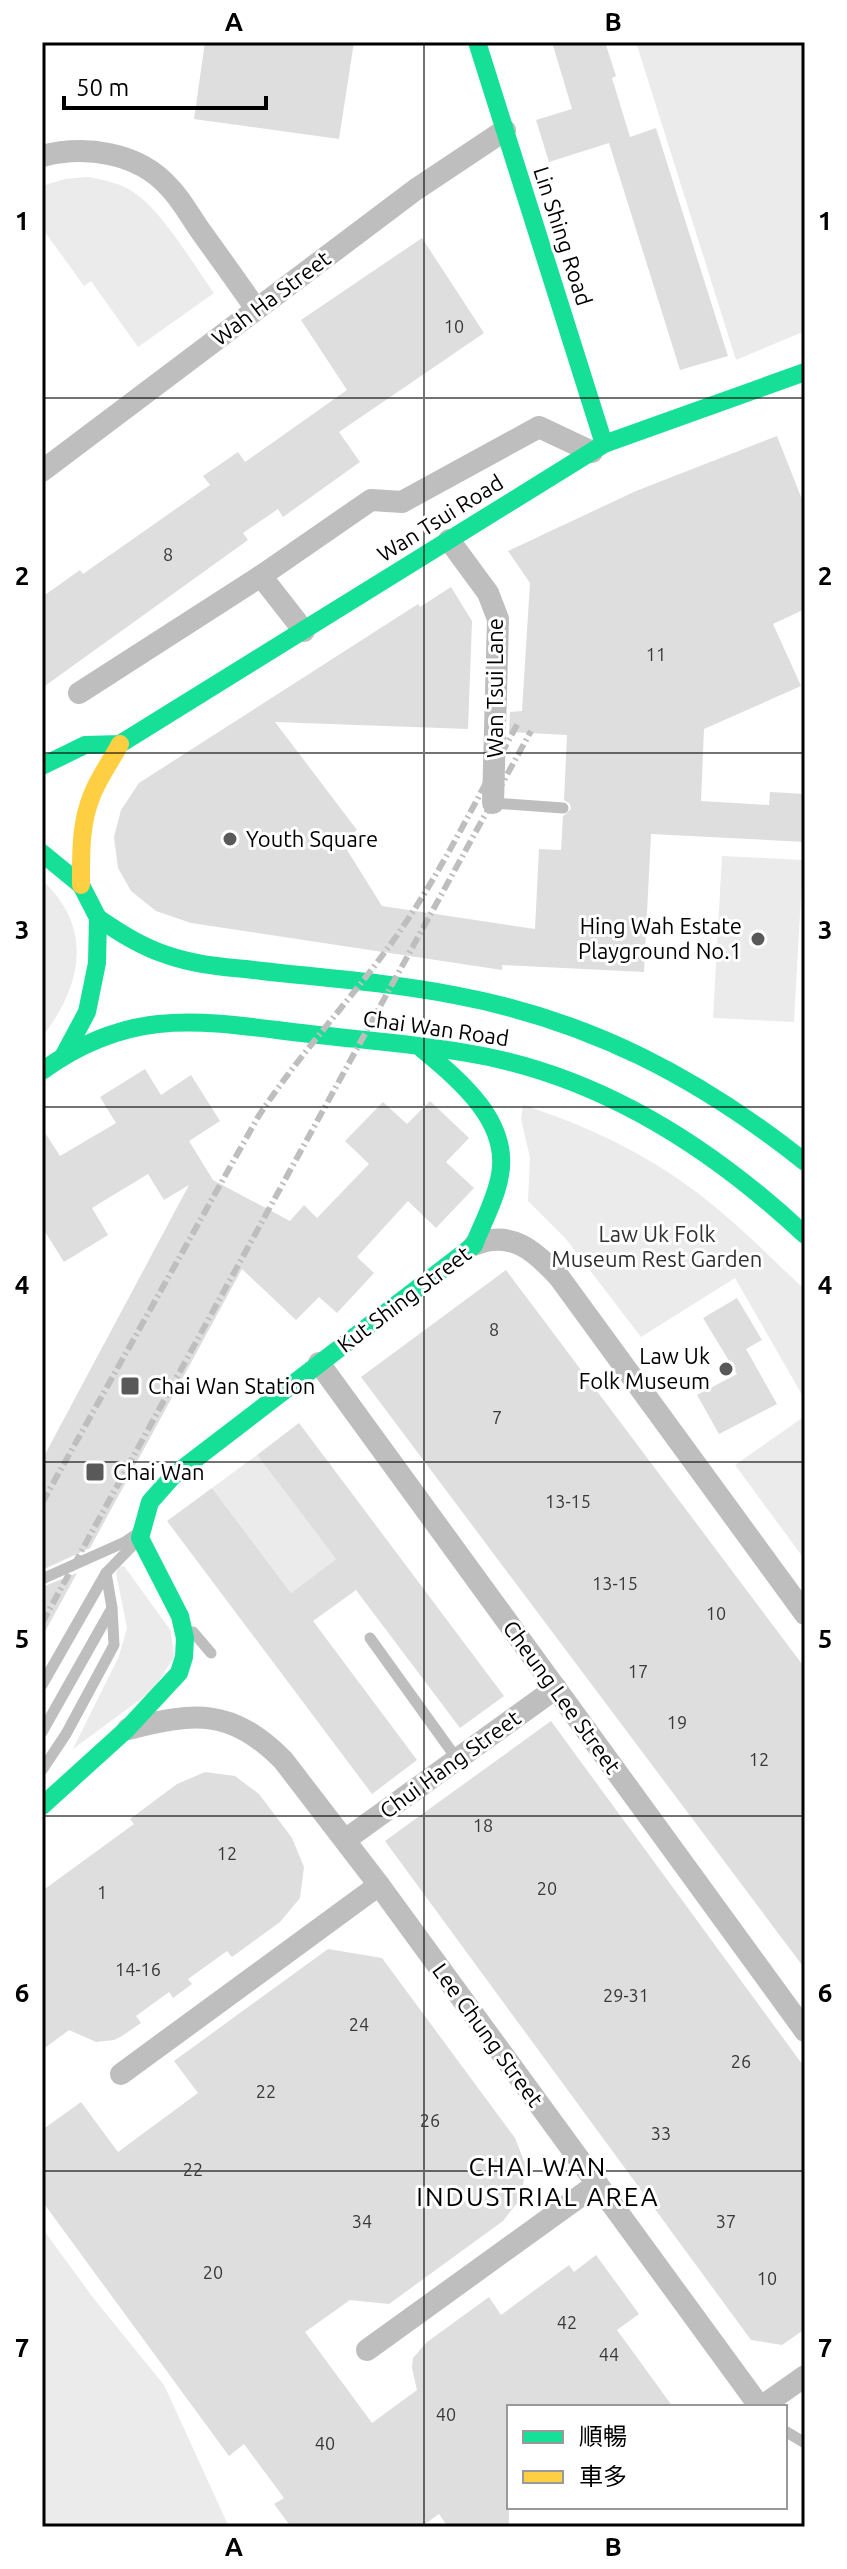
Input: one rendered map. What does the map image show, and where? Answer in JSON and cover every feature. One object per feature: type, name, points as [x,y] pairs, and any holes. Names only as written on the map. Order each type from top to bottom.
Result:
[{"type":"street","name":"Lin Shing Road","points":[[477,42],[598,448]]},
{"type":"street","name":"Wah Ha Street","points":[[42,471],[415,190],[505,130]]},
{"type":"street","points":[[42,156],[61,151],[90,150],[118,156],[145,168],[168,186],[256,309]]},
{"type":"street","name":"Wan Tsui Road","points":[[81,885],[85,817],[97,784],[120,744],[598,448],[805,372]]},
{"type":"street","points":[[79,693],[261,576],[371,500],[402,502],[539,427],[598,448]]},
{"type":"street","name":"Wan Tsui Lane","points":[[449,540],[488,593],[498,619],[493,803]]},
{"type":"street","points":[[261,576],[304,631]]},
{"type":"street","name":"Wan Tsui Road","points":[[42,766],[85,745],[120,744]]},
{"type":"street","name":"Chai Wan Road","points":[[42,853],[81,885],[98,918],[125,937],[157,952],[199,963],[452,994],[502,1003],[552,1017],[597,1034],[678,1073],[751,1118],[805,1162]]},
{"type":"street","name":"Chai Wan Road","points":[[64,1055],[87,1012],[97,963],[98,918]]},
{"type":"street","name":"Chai Wan Road","points":[[42,1071],[64,1055],[99,1037],[150,1024],[196,1021],[469,1053],[525,1067],[602,1094],[648,1116],[731,1170],[805,1235]]},
{"type":"street","points":[[422,1049],[474,1099],[495,1131],[501,1173],[474,1245]]},
{"type":"street","name":"Kut Shing Street","points":[[140,1534],[144,1499],[168,1472],[319,1363],[474,1245],[488,1239],[508,1239],[527,1246],[559,1277],[805,1614]]},
{"type":"street","name":"Cheung Lee Street","points":[[319,1363],[802,2020]]},
{"type":"street","points":[[42,1806],[127,1729],[179,1673],[185,1638],[180,1616],[140,1534]]},
{"type":"street","name":"Chui Hang Street","points":[[345,1840],[556,1688]]},
{"type":"street","name":"Lee Chung Street","points":[[127,1729],[173,1718],[223,1720],[265,1742],[283,1760],[379,1885],[759,2405]]},
{"type":"street","points":[[121,2074],[379,1885]]},
{"type":"street","points":[[367,2350],[597,2184]]},
{"type":"street","points":[[763,2405],[805,2376]]},
{"type":"lane","points":[[493,803],[563,808]]},
{"type":"lane","points":[[42,1685],[106,1573],[140,1534]]},
{"type":"lane","points":[[42,1579],[140,1534]]},
{"type":"lane","points":[[42,1770],[60,1744],[114,1645],[106,1573]]},
{"type":"lane","points":[[42,1732],[112,1608]]},
{"type":"lane","points":[[180,1616],[211,1653]]},
{"type":"lane","points":[[370,1638],[457,1759]]},
{"type":"lane","points":[[787,2432],[805,2443]]},
{"type":"green space","points":[[636,42],[805,42],[805,331],[736,360]]},
{"type":"green space","points":[[88,177],[120,185],[153,209],[214,293],[138,347],[91,281],[84,286],[42,228],[42,186],[65,179]]},
{"type":"green space","name":"Hing Wah Estate Playground No.1","points":[[722,856],[803,860],[794,1022],[713,1018]]},
{"type":"green space","points":[[42,880],[59,898],[70,918],[76,957],[66,998],[42,1037]]},
{"type":"green space","name":"Law Uk Folk Museum Rest Garden","points":[[523,1105],[615,1142],[658,1166],[727,1217],[805,1290],[805,1400],[735,1278],[641,1337],[566,1239],[528,1201],[530,1158],[521,1119]]},
{"type":"green space","points":[[805,1416],[805,1560],[735,1465]]},
{"type":"green space","points":[[257,1455],[336,1559],[291,1593],[212,1488]]},
{"type":"green space","points":[[124,1566],[171,1631],[174,1657],[153,1690],[73,1749],[119,1656],[127,1628],[116,1573],[119,1567]]},
{"type":"green space","points":[[42,2228],[94,2299],[164,2385],[229,2527],[42,2527]]},
{"type":"building","points":[[205,42],[354,42],[339,139],[194,119]]},
{"type":"building","points":[[552,42],[605,42],[630,137],[656,128],[728,356],[680,370],[609,143],[549,162],[536,120],[572,109]]},
{"type":"building","points":[[422,238],[484,333],[339,432],[360,462],[283,517],[278,509],[243,533],[248,540],[42,688],[42,597],[80,570],[83,574],[210,485],[203,476],[238,452],[245,462],[347,390],[301,320]]},
{"type":"building","points":[[777,436],[805,507],[805,609],[773,624],[801,686],[704,729],[701,801],[769,805],[770,792],[805,794],[805,842],[651,834],[644,972],[502,965],[502,970],[191,923],[156,911],[131,891],[118,868],[114,837],[121,810],[139,783],[418,604],[420,607],[451,587],[472,621],[468,729],[275,722],[357,830],[342,842],[382,906],[535,929],[539,849],[561,850],[563,816],[571,809],[564,800],[567,735],[509,732],[510,712],[522,711],[530,583],[508,551],[636,491]]},
{"type":"building","points":[[145,1069],[161,1095],[191,1075],[220,1121],[189,1141],[213,1180],[290,1221],[304,1205],[317,1218],[369,1164],[345,1141],[383,1102],[407,1124],[430,1101],[469,1138],[446,1162],[474,1188],[436,1228],[408,1201],[357,1257],[374,1273],[337,1313],[319,1297],[296,1320],[242,1269],[90,1548],[42,1570],[42,1460],[189,1185],[164,1200],[148,1174],[92,1208],[108,1235],[64,1262],[42,1227],[42,1128],[60,1156],[116,1123],[100,1097]]},
{"type":"building","points":[[506,1270],[805,1668],[805,1969],[361,1377]]},
{"type":"building","points":[[737,1298],[762,1340],[746,1349],[777,1404],[719,1434],[697,1395],[737,1374],[703,1318]]},
{"type":"building","points":[[299,1423],[504,1696],[460,1728],[356,1590],[313,1621],[417,1760],[372,1794],[167,1521],[212,1488],[291,1593],[336,1559],[257,1455]]},
{"type":"building","points":[[77,1573],[42,1637],[42,1587]]},
{"type":"building","points":[[551,1721],[805,2068],[805,2329],[782,2345],[751,2340],[385,1841]]},
{"type":"building","points":[[205,1772],[235,1776],[259,1794],[292,1838],[304,1867],[300,1898],[280,1922],[232,1957],[227,1951],[188,1979],[192,1984],[173,1998],[169,1992],[136,2016],[141,2023],[122,2036],[96,2042],[69,2030],[42,2050],[42,1891],[134,1824],[130,1819],[177,1784]]},
{"type":"building","points":[[328,1949],[382,1958],[515,2138],[526,2166],[521,2198],[503,2221],[389,2304],[350,2300],[305,2332],[372,2423],[417,2390],[413,2358],[427,2342],[489,2297],[501,2315],[569,2265],[574,2272],[596,2255],[639,2314],[617,2330],[672,2405],[507,2405],[509,2527],[448,2527],[439,2514],[421,2527],[291,2527],[274,2504],[284,2498],[244,2444],[229,2456],[42,2201],[42,2130],[81,2102],[118,2152],[198,2093],[174,2061]]},
{"type":"railway","points":[[42,1503],[258,1117],[292,1069],[383,955],[416,906],[518,723]]},
{"type":"railway","points":[[42,1623],[531,731]]},
{"type":"traffic: fast","points":[[477,42],[604,444]]},
{"type":"traffic: fast","points":[[42,766],[85,745],[120,744],[604,444],[805,372]]},
{"type":"traffic: fast","points":[[42,853],[81,885],[98,918],[97,963],[87,1012],[64,1055]]},
{"type":"traffic: fast","points":[[98,918],[149,948],[190,962],[430,991],[503,1006],[551,1020],[596,1036],[683,1078],[765,1131],[805,1162]]},
{"type":"traffic: fast","points":[[42,1071],[108,1035],[172,1023],[237,1025],[467,1053],[515,1063],[561,1078],[650,1119],[731,1172],[805,1235]]},
{"type":"traffic: fast","points":[[422,1049],[479,1103],[497,1137],[501,1155],[500,1175],[474,1245]]},
{"type":"traffic: fast","points":[[42,1806],[127,1729],[179,1673],[185,1638],[180,1616],[140,1538],[150,1502],[173,1476],[474,1245]]},
{"type":"traffic: slow","points":[[81,885],[82,840],[88,806],[120,744]]},
{"type":"place","name":"Youth Square","points":[[230,839]]},
{"type":"place","name":"Hing Wah Estate Playground No.1","points":[[758,939]]},
{"type":"place","name":"Law Uk Folk Museum","points":[[726,1369]]},
{"type":"place","name":"Chai Wan Station","points":[[130,1386]]},
{"type":"place","name":"Chai Wan","points":[[95,1472]]},
{"type":"district","name":"CHAI WAN INDUSTRIAL AREA","points":[[538,2182]]}]
